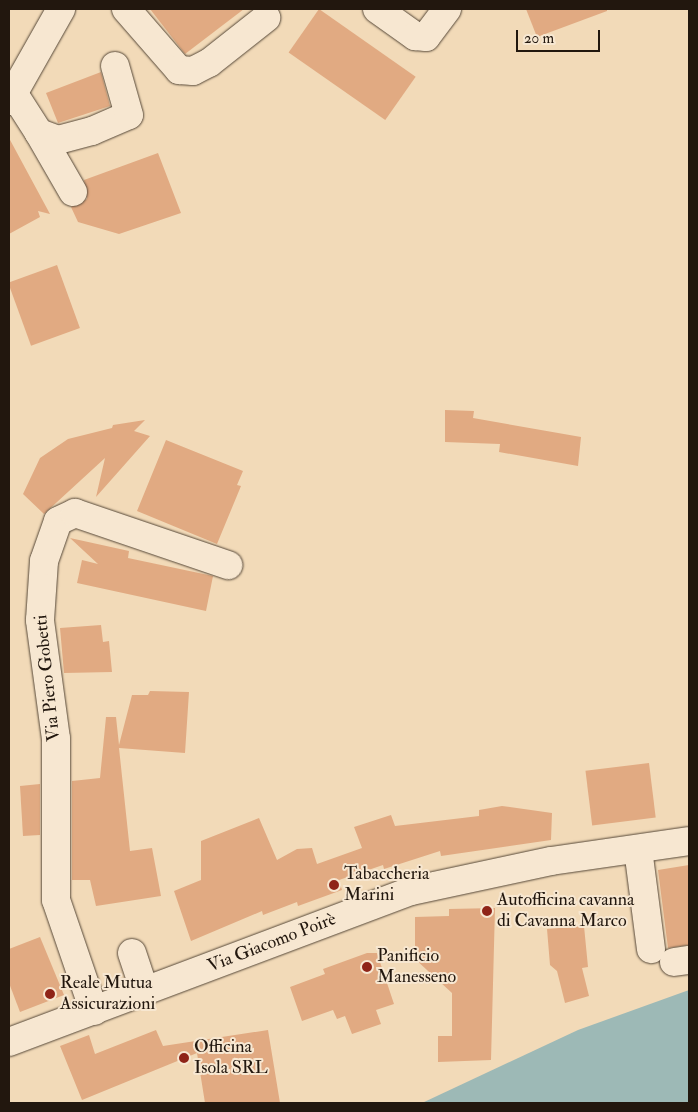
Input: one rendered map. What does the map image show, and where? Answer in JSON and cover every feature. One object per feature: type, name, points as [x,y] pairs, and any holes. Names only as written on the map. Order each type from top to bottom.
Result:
[{"type":"street","points":[[61,9],[11,98],[39,133],[73,192]]},
{"type":"street","points":[[126,9],[179,70],[193,71],[208,63],[266,18]]},
{"type":"street","points":[[377,9],[415,36],[426,38],[447,10]]},
{"type":"street","points":[[39,133],[58,140],[122,121],[130,108],[116,66]]},
{"type":"street","name":"Via Piero Gobetti","points":[[94,1011],[56,900],[56,739],[40,620],[44,561],[58,521],[75,513],[228,565]]},
{"type":"street","name":"Via Giacomo Poirè","points":[[9,1042],[412,891],[551,861],[689,841]]},
{"type":"street","points":[[638,849],[671,957]]},
{"type":"street","points":[[132,952],[145,992]]},
{"type":"water","points":[[689,990],[689,1103],[422,1103],[578,1030]]},
{"type":"building","points":[[150,9],[244,9],[185,54]]},
{"type":"building","points":[[319,9],[416,77],[385,120],[289,52]]},
{"type":"building","points":[[526,9],[607,9],[607,11],[537,37]]},
{"type":"building","points":[[101,72],[110,106],[58,123],[46,93]]},
{"type":"building","points":[[9,138],[50,214],[38,211],[40,217],[9,234]]},
{"type":"building","points":[[158,153],[181,213],[119,234],[78,222],[71,207],[87,199],[84,180]]},
{"type":"building","points":[[57,265],[80,328],[31,346],[9,282]]},
{"type":"building","points":[[445,410],[474,411],[473,418],[581,437],[578,466],[499,452],[500,444],[445,442]]},
{"type":"building","points":[[145,420],[134,431],[150,436],[96,497],[105,458],[44,514],[23,494],[40,458],[68,439],[112,428],[113,425]]},
{"type":"building","points":[[166,440],[243,471],[237,485],[241,486],[217,544],[137,511]]},
{"type":"building","points":[[70,538],[129,551],[128,558],[213,576],[206,611],[77,583],[82,560],[98,564]]},
{"type":"building","points":[[101,625],[103,642],[109,641],[112,672],[64,673],[60,628]]},
{"type":"building","points":[[150,691],[189,692],[185,753],[119,748],[130,851],[152,848],[161,896],[96,906],[90,880],[72,880],[72,781],[100,778],[106,717],[116,717],[119,745],[132,695],[148,695]]},
{"type":"building","points":[[649,763],[656,818],[592,825],[585,771]]},
{"type":"building","points":[[40,784],[40,835],[23,836],[20,786]]},
{"type":"building","points":[[502,806],[552,813],[551,840],[441,856],[440,851],[384,869],[383,865],[339,880],[342,890],[298,906],[297,902],[263,915],[262,911],[191,941],[174,891],[201,880],[201,841],[259,818],[277,860],[297,849],[312,848],[317,864],[362,848],[354,827],[391,815],[395,826],[479,816],[479,810]]},
{"type":"building","points":[[689,865],[689,945],[668,948],[658,870]]},
{"type":"building","points":[[495,908],[491,1060],[438,1062],[438,1036],[452,1036],[452,993],[415,959],[415,917],[449,916],[449,909]]},
{"type":"building","points":[[584,926],[588,967],[582,968],[589,996],[565,1003],[557,971],[550,965],[547,929]]},
{"type":"building","points":[[40,937],[64,995],[20,1012],[9,983],[9,949]]},
{"type":"building","points":[[367,953],[377,953],[394,1004],[376,1010],[381,1024],[352,1034],[345,1016],[337,1019],[333,1010],[302,1021],[290,987],[325,974],[323,969]]},
{"type":"building","points":[[156,1030],[163,1046],[268,1030],[280,1103],[205,1103],[197,1053],[82,1100],[60,1046],[89,1035],[95,1054]]},
{"type":"place","name":"Tabaccheria Marini","points":[[334,885]]},
{"type":"place","name":"Autofficina cavanna di Cavanna Marco","points":[[487,911]]},
{"type":"place","name":"Panificio Manesseno","points":[[367,967]]},
{"type":"place","name":"Reale Mutua Assicurazioni","points":[[50,994]]},
{"type":"place","name":"Officina Isola SRL","points":[[184,1058]]}]
